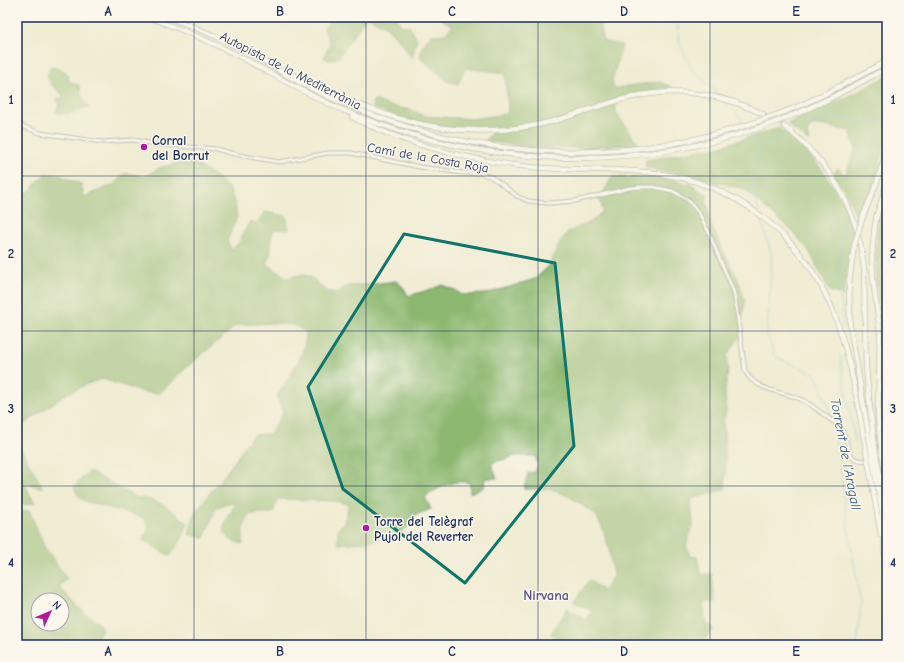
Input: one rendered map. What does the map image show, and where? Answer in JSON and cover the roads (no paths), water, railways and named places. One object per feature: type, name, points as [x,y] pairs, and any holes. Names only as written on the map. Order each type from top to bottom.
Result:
[{"type":"highway","name":"Autopista de la Mediterrània","points":[[148,17],[212,43],[322,101],[382,126],[418,137],[460,147],[522,156],[605,158],[680,149],[718,140],[748,132],[815,106],[886,69]]},
{"type":"highway","name":"Autopista de la Mediterrània","points":[[168,17],[220,38],[335,100],[403,126],[487,146],[541,151],[605,151],[654,146],[685,141],[733,130],[775,116],[801,105],[886,62]]},
{"type":"highway","points":[[264,61],[379,114],[414,124],[446,129],[490,130],[529,126],[560,119],[629,98],[669,92],[693,93],[717,97],[740,104],[763,114]]},
{"type":"highway","points":[[322,101],[364,124],[412,142],[464,156],[511,165],[544,168],[632,171],[665,174],[703,184],[744,204],[770,223],[793,245],[812,271],[828,300],[837,322],[846,353],[872,458],[887,506]]},
{"type":"highway","points":[[784,126],[808,147],[829,171],[845,198],[856,228],[864,269],[867,373],[872,458]]},
{"type":"highway","points":[[887,150],[879,177],[862,219],[854,246],[849,283],[850,325],[882,511],[887,589]]},
{"type":"highway","points":[[887,184],[876,218],[872,258],[873,279],[880,332],[878,418],[885,456],[887,487]]},
{"type":"street","name":"Camí de la Costa Roja","points":[[17,124],[40,133],[102,142],[133,140],[154,144],[216,149],[238,156],[279,162],[328,153],[350,153],[420,167],[463,173],[480,173],[500,182],[517,196],[528,201],[537,202],[570,202],[630,188],[641,187],[654,187],[673,191],[692,204],[703,220],[733,290],[746,373],[754,382],[766,388],[802,400],[836,424],[843,432],[851,454],[857,459],[885,456]]},
{"type":"waterway","name":"Torrent de l'Aragall","points":[[677,17],[679,42],[691,68],[721,97]]},
{"type":"waterway","name":"Torrent de l'Aragall","points":[[728,103],[735,110],[744,124]]},
{"type":"waterway","points":[[792,132],[808,125],[834,118],[887,124]]},
{"type":"waterway","name":"Torrent de l'Aragall","points":[[750,133],[759,148],[754,171],[753,192],[759,212]]},
{"type":"waterway","points":[[760,148],[789,133]]},
{"type":"waterway","name":"Torrent de l'Aragall","points":[[761,219],[772,257],[767,334],[775,357],[815,374],[829,408],[831,419]]},
{"type":"waterway","points":[[843,221],[839,280],[844,327]]},
{"type":"waterway","points":[[841,355],[855,442]]},
{"type":"waterway","name":"Torrent de l'Aragall","points":[[832,422],[861,605],[857,645]]},
{"type":"tunnel","points":[[763,114],[784,126]]},
{"type":"place","name":"Corral del Borrut","points":[[144,147]]},
{"type":"place","name":"Torre del Telègraf Pujol del Reverter","points":[[366,528]]},
{"type":"district","name":"Nirvana","points":[[546,595]]}]
